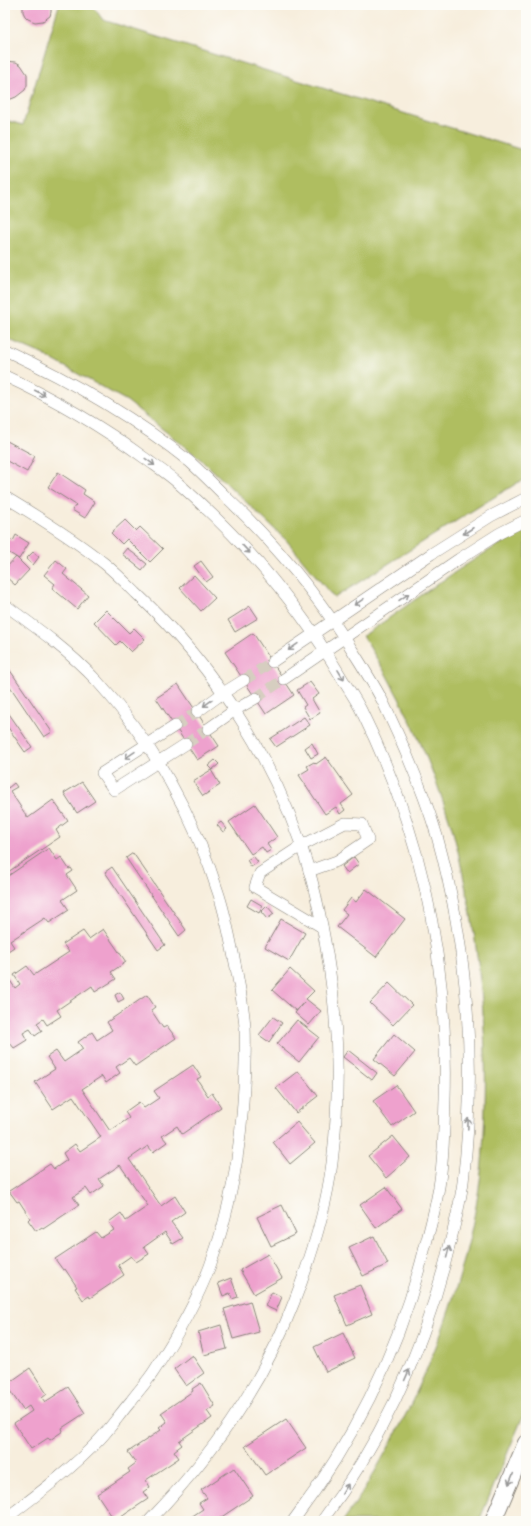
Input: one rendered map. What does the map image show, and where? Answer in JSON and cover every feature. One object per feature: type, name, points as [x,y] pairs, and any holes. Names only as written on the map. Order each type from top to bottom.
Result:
[{"type":"main road","points":[[493,1521],[526,1443]]},
{"type":"street","points":[[5,350],[67,381],[126,415],[191,463],[238,508],[280,552],[345,637],[380,697],[403,745],[422,791],[436,835],[448,881],[460,946],[467,1009],[469,1088],[467,1136],[462,1185],[453,1232],[443,1272],[421,1338],[403,1382],[382,1425],[338,1501],[322,1521]]},
{"type":"street","points":[[5,376],[56,401],[113,435],[176,481],[263,567],[325,650],[360,708],[400,799],[420,863],[437,950],[444,1011],[446,1051],[444,1134],[440,1182],[420,1266],[395,1343],[380,1379],[351,1433],[318,1488],[293,1521]]},
{"type":"street","points":[[5,497],[53,526],[106,565],[147,603],[180,638],[235,710],[264,759],[282,798],[301,846],[309,871],[329,966],[336,1020],[337,1084],[335,1127],[332,1165],[316,1236],[294,1303],[266,1362],[246,1396],[228,1426],[191,1475],[148,1521]]},
{"type":"street","points":[[272,662],[313,633],[491,516],[526,498]]},
{"type":"street","points":[[491,516],[500,533]]},
{"type":"street","points":[[284,679],[459,559],[500,533],[526,520]]},
{"type":"street","points":[[5,605],[43,633],[80,664],[110,697],[130,721],[146,744],[181,802],[196,833],[220,895],[238,979],[245,1027],[242,1118],[232,1180],[218,1240],[209,1268],[185,1318],[153,1374],[94,1444],[13,1517]]},
{"type":"street","points":[[197,712],[244,680]]},
{"type":"street","points":[[208,729],[235,710],[256,698]]},
{"type":"street","points":[[175,726],[102,773],[114,790],[186,744]]},
{"type":"street","points":[[309,871],[337,861],[368,840],[362,824],[345,822],[301,846],[260,873],[255,887],[322,927]]},
{"type":"green space","points":[[59,5],[92,5],[103,20],[526,151],[526,480],[519,482],[483,504],[334,598],[287,541],[204,462],[127,401],[42,354],[5,338],[5,120],[23,125]]},
{"type":"green space","points":[[526,530],[526,1409],[479,1521],[343,1521],[369,1482],[400,1426],[416,1393],[443,1327],[465,1258],[473,1223],[479,1188],[484,1138],[485,1108],[483,1011],[478,963],[471,915],[455,839],[440,792],[419,739],[403,705],[363,636],[443,580],[505,541]]},
{"type":"building","points":[[23,5],[51,5],[50,16],[43,21],[35,22],[25,16],[23,12]]},
{"type":"building","points":[[5,61],[16,62],[21,65],[27,74],[27,85],[25,90],[11,99],[5,99]]},
{"type":"building","points":[[7,441],[35,456],[27,472],[5,460],[5,445]]},
{"type":"building","points":[[58,472],[85,490],[83,494],[95,502],[85,518],[72,510],[76,505],[48,487]]},
{"type":"building","points":[[125,520],[136,531],[140,527],[163,549],[150,562],[127,539],[122,544],[111,533]]},
{"type":"building","points":[[16,535],[29,543],[19,559],[6,551],[5,553],[5,536],[13,541]]},
{"type":"building","points":[[127,548],[147,564],[142,570],[122,554]]},
{"type":"building","points":[[33,552],[39,557],[33,565],[26,559]]},
{"type":"building","points":[[16,557],[29,570],[15,585],[5,576],[5,569]]},
{"type":"building","points":[[56,560],[67,569],[63,574],[88,595],[77,609],[52,588],[55,584],[44,575]]},
{"type":"building","points":[[201,561],[213,577],[206,582],[194,566]]},
{"type":"building","points":[[194,575],[215,598],[201,611],[180,588]]},
{"type":"building","points":[[250,606],[258,618],[235,632],[228,620]]},
{"type":"building","points":[[106,610],[129,633],[134,628],[145,639],[131,652],[120,641],[116,645],[94,622]]},
{"type":"building","points":[[253,633],[294,695],[266,714],[225,652]]},
{"type":"building","points":[[5,663],[52,732],[44,737],[5,679]]},
{"type":"building","points":[[310,682],[319,694],[312,699],[320,713],[310,719],[303,707],[306,705],[297,690]]},
{"type":"building","points":[[178,684],[219,746],[197,760],[156,698]]},
{"type":"building","points":[[5,708],[32,747],[25,752],[5,723]]},
{"type":"building","points":[[304,717],[310,725],[276,747],[270,739]]},
{"type":"building","points":[[312,743],[318,754],[311,758],[305,748]]},
{"type":"building","points":[[326,757],[353,795],[341,804],[345,810],[340,814],[336,807],[325,814],[299,775],[309,769],[307,766],[314,762],[316,764]]},
{"type":"building","points":[[215,760],[219,764],[212,770],[208,766]]},
{"type":"building","points":[[211,770],[220,785],[203,796],[193,781]]},
{"type":"building","points":[[82,782],[95,801],[77,813],[64,793]]},
{"type":"building","points":[[14,783],[17,787],[10,791],[28,818],[53,800],[68,821],[56,830],[60,837],[5,874],[5,784],[8,788]]},
{"type":"building","points":[[255,804],[277,837],[267,844],[271,850],[266,853],[262,847],[251,854],[229,822]]},
{"type":"building","points":[[221,822],[227,829],[223,832],[217,825]]},
{"type":"building","points":[[49,848],[57,860],[61,857],[69,869],[71,868],[73,871],[67,875],[77,890],[62,900],[69,910],[49,923],[45,918],[10,941],[14,947],[5,953],[5,878]]},
{"type":"building","points":[[133,853],[186,930],[179,936],[126,858]]},
{"type":"building","points":[[253,856],[258,862],[251,867],[247,860]]},
{"type":"building","points":[[354,857],[359,864],[347,873],[342,866]]},
{"type":"building","points":[[112,867],[165,945],[158,950],[105,872]]},
{"type":"building","points":[[366,889],[405,919],[376,957],[337,927],[347,914],[342,910],[351,898],[356,902]]},
{"type":"building","points":[[251,899],[263,906],[259,913],[247,906]]},
{"type":"building","points":[[267,906],[274,914],[267,919],[261,912]]},
{"type":"building","points":[[281,919],[305,933],[289,961],[265,947]]},
{"type":"building","points":[[103,929],[126,962],[111,972],[116,979],[95,992],[92,986],[57,1010],[61,1016],[47,1025],[43,1019],[37,1023],[42,1031],[35,1036],[30,1029],[23,1033],[27,1040],[14,1048],[10,1043],[5,1046],[5,994],[7,993],[5,990],[5,973],[15,988],[20,984],[14,975],[27,966],[34,975],[69,952],[63,944],[83,931],[89,939]]},
{"type":"building","points":[[290,969],[314,991],[306,999],[321,1011],[309,1025],[295,1013],[304,1002],[296,1011],[272,990]]},
{"type":"building","points":[[389,983],[412,1005],[393,1025],[370,1003]]},
{"type":"building","points":[[120,992],[124,999],[118,1002],[115,995]]},
{"type":"building","points":[[147,995],[155,1007],[151,1010],[163,1028],[167,1026],[176,1038],[135,1066],[129,1058],[116,1067],[120,1073],[106,1083],[102,1076],[82,1089],[110,1131],[129,1118],[125,1112],[139,1102],[144,1108],[159,1098],[154,1091],[193,1065],[201,1077],[197,1079],[208,1096],[212,1093],[221,1107],[182,1134],[177,1126],[162,1136],[167,1142],[153,1152],[148,1146],[129,1159],[161,1206],[175,1196],[185,1212],[171,1222],[183,1238],[173,1244],[165,1232],[144,1247],[149,1254],[136,1262],[131,1256],[118,1265],[124,1275],[90,1298],[89,1296],[83,1300],[75,1288],[77,1287],[65,1269],[63,1270],[55,1259],[96,1232],[101,1238],[114,1230],[109,1222],[121,1213],[126,1221],[148,1206],[120,1165],[99,1179],[104,1186],[91,1195],[86,1188],[73,1197],[79,1205],[43,1229],[42,1227],[36,1231],[28,1220],[30,1218],[19,1201],[17,1202],[9,1191],[50,1164],[54,1169],[67,1160],[63,1153],[75,1144],[80,1151],[101,1137],[73,1096],[53,1109],[35,1082],[55,1069],[47,1057],[56,1051],[64,1062],[83,1049],[78,1042],[92,1032],[97,1040],[112,1030],[107,1022]]},
{"type":"building","points":[[273,1017],[282,1023],[269,1042],[259,1035]]},
{"type":"building","points":[[297,1020],[319,1037],[299,1062],[277,1044]]},
{"type":"building","points":[[394,1034],[415,1052],[395,1076],[374,1059]]},
{"type":"building","points":[[348,1050],[377,1073],[372,1080],[343,1057]]},
{"type":"building","points":[[298,1071],[318,1096],[296,1113],[276,1088]]},
{"type":"building","points":[[396,1085],[414,1111],[392,1127],[373,1101]]},
{"type":"building","points":[[297,1122],[315,1143],[290,1164],[273,1142]]},
{"type":"building","points":[[393,1136],[410,1157],[386,1178],[368,1156]]},
{"type":"building","points":[[386,1187],[402,1209],[376,1228],[360,1205]]},
{"type":"building","points":[[282,1205],[296,1234],[271,1246],[257,1217]]},
{"type":"building","points":[[374,1236],[388,1264],[363,1276],[349,1248]]},
{"type":"building","points":[[268,1254],[282,1278],[254,1294],[240,1270]]},
{"type":"building","points":[[231,1278],[238,1297],[232,1299],[230,1293],[223,1296],[218,1283]]},
{"type":"building","points":[[360,1285],[372,1314],[347,1325],[334,1295]]},
{"type":"building","points":[[272,1292],[282,1297],[276,1311],[265,1306]]},
{"type":"building","points":[[250,1301],[259,1332],[233,1339],[224,1309]]},
{"type":"building","points":[[221,1325],[227,1349],[204,1355],[198,1332]]},
{"type":"building","points":[[343,1333],[355,1358],[326,1372],[314,1347]]},
{"type":"building","points":[[192,1355],[204,1373],[186,1386],[174,1369]]},
{"type":"building","points":[[30,1368],[47,1394],[42,1398],[45,1402],[68,1387],[85,1413],[62,1428],[63,1431],[50,1440],[48,1438],[31,1449],[14,1423],[32,1411],[29,1406],[23,1410],[6,1385]]},
{"type":"building","points":[[201,1383],[215,1406],[207,1411],[212,1418],[179,1441],[182,1445],[174,1451],[179,1458],[146,1480],[150,1487],[143,1492],[148,1499],[115,1521],[97,1494],[130,1472],[128,1469],[136,1463],[128,1452],[161,1430],[159,1428],[167,1422],[161,1413],[193,1391],[192,1389]]},
{"type":"building","points":[[286,1419],[306,1448],[265,1475],[245,1446]]},
{"type":"building","points":[[234,1468],[253,1496],[220,1518],[222,1520],[221,1521],[185,1521],[203,1509],[199,1503],[207,1498],[201,1490]]},
{"type":"tunnel","points":[[244,680],[272,662]]},
{"type":"tunnel","points":[[256,698],[284,679]]},
{"type":"tunnel","points":[[175,726],[197,712]]},
{"type":"tunnel","points":[[186,744],[208,729]]}]
